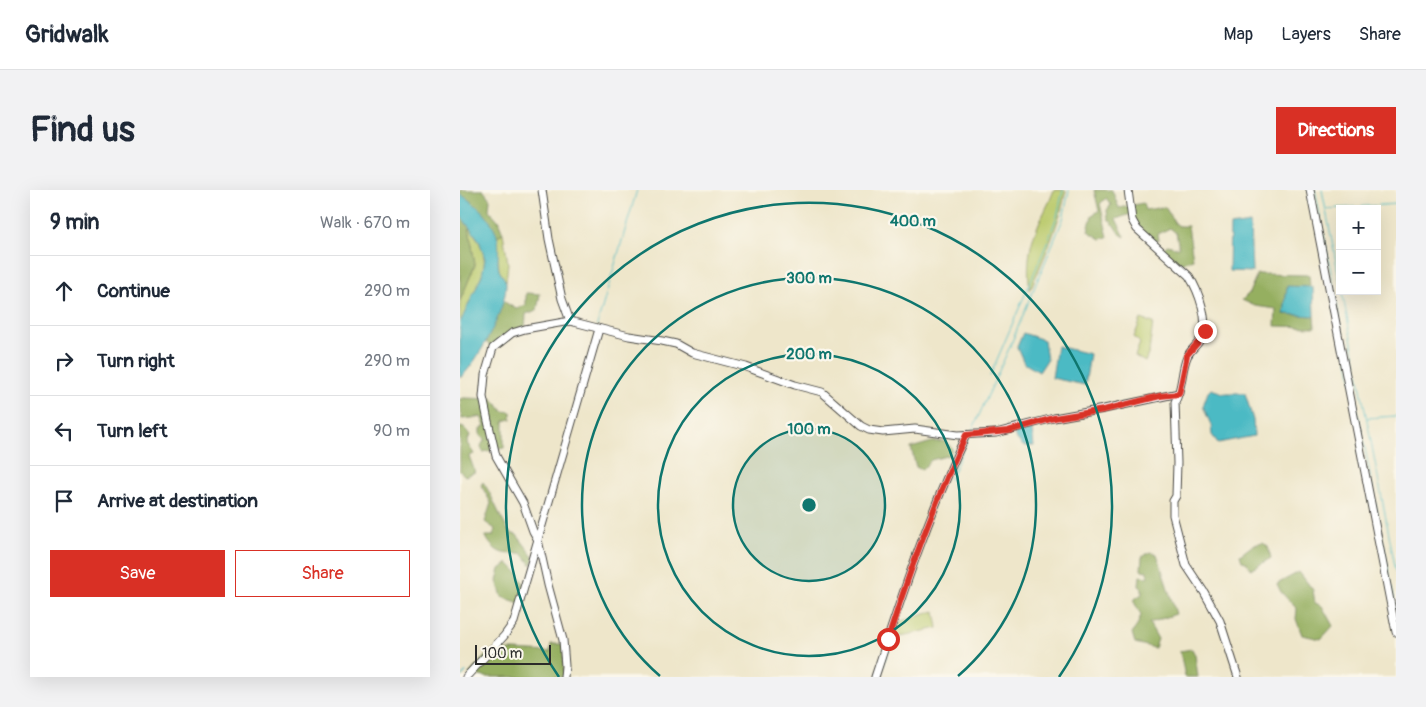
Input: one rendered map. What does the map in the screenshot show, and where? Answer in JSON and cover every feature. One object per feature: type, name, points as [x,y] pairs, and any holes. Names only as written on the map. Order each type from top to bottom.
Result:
[{"type":"street","points":[[542,190],[549,239],[562,299],[570,321]]},
{"type":"street","points":[[1128,190],[1132,220],[1138,229],[1190,276],[1196,286],[1205,321],[1205,331],[1202,338],[1187,355],[1179,394],[1175,402],[1177,463],[1176,496],[1173,501],[1173,515],[1186,565],[1220,621],[1238,677]]},
{"type":"street","points":[[1310,190],[1396,632]]},
{"type":"street","points":[[564,677],[563,640],[538,540],[523,503],[496,456],[483,396],[485,375],[493,348],[512,333],[570,321],[599,329],[676,344],[692,353],[746,367],[822,392],[862,426],[869,430],[883,432],[915,429],[966,435],[996,433],[1054,418],[1104,410],[1160,396],[1179,394]]},
{"type":"street","points":[[466,677],[504,636],[514,622],[599,329]]},
{"type":"street","points":[[875,677],[916,552],[945,478],[966,435]]},
{"type":"green space","points":[[460,190],[483,190],[490,199],[489,210],[498,220],[503,233],[497,236],[482,212],[460,194]]},
{"type":"green space","points":[[1054,190],[1066,190],[1046,254],[1030,290],[1028,269],[1031,247],[1037,227]]},
{"type":"green space","points":[[1094,190],[1112,190],[1119,208],[1143,203],[1145,210],[1165,207],[1175,223],[1179,226],[1188,226],[1193,259],[1178,265],[1162,250],[1167,245],[1179,248],[1176,233],[1170,228],[1158,234],[1159,240],[1151,241],[1137,229],[1131,214],[1116,219],[1125,237],[1122,235],[1108,219],[1107,210],[1111,205],[1106,198],[1100,204],[1108,237],[1101,239],[1088,231],[1092,215],[1099,211]]},
{"type":"green space","points":[[460,215],[469,227],[475,265],[460,301]]},
{"type":"green space","points":[[469,227],[481,245],[484,266],[480,283],[460,323],[460,301],[475,265]]},
{"type":"green space","points":[[503,233],[508,263],[506,282],[499,270],[497,236]]},
{"type":"green space","points":[[1257,274],[1309,275],[1310,287],[1287,287],[1284,314],[1314,316],[1315,327],[1275,326],[1276,309],[1255,306],[1242,300],[1249,293]]},
{"type":"green space","points":[[526,293],[540,294],[537,310],[526,314],[525,329],[493,348],[486,342],[503,301],[516,309],[526,305]]},
{"type":"green space","points":[[1141,319],[1153,323],[1149,352],[1145,362],[1135,356],[1140,343],[1134,337]]},
{"type":"green space","points":[[460,399],[493,399],[503,411],[511,412],[511,419],[504,421],[504,448],[483,452],[481,446],[485,439],[480,436],[480,429],[485,426],[481,417],[462,419]]},
{"type":"green space","points":[[460,427],[464,428],[470,435],[467,443],[474,454],[469,456],[475,472],[465,476],[460,471]]},
{"type":"green space","points":[[944,441],[952,448],[950,455],[931,460],[922,470],[916,467],[911,448],[932,442]]},
{"type":"green space","points":[[483,482],[510,533],[517,535],[534,557],[531,565],[522,553],[509,554],[496,550],[485,536],[493,536],[495,529],[485,522],[491,503],[481,485]]},
{"type":"green space","points":[[1263,543],[1268,547],[1271,558],[1252,569],[1246,562],[1242,561],[1240,555],[1253,545]]},
{"type":"green space","points":[[1150,552],[1157,554],[1176,614],[1149,623],[1158,639],[1155,648],[1135,643],[1132,633],[1141,615],[1133,600],[1142,594],[1142,588],[1139,586],[1140,576],[1148,577],[1147,571],[1141,570],[1142,557]]},
{"type":"green space","points":[[508,563],[518,573],[525,586],[520,603],[502,597],[497,581],[500,569]]},
{"type":"green space","points":[[1299,572],[1313,590],[1315,603],[1322,606],[1333,626],[1321,639],[1302,635],[1296,619],[1297,609],[1281,592],[1277,584]]},
{"type":"green space","points":[[935,611],[938,628],[887,639],[892,624]]},
{"type":"green space","points":[[551,644],[563,644],[564,677],[487,677],[469,674],[490,651],[550,652]]},
{"type":"green space","points":[[1192,649],[1195,655],[1198,677],[1185,677],[1180,651]]},
{"type":"water","points":[[460,194],[483,212],[492,224],[499,245],[499,270],[506,284],[502,306],[490,334],[475,361],[460,378],[460,323],[482,275],[485,259],[479,240],[460,215]]},
{"type":"water","points":[[1250,223],[1252,272],[1229,271],[1230,226]]},
{"type":"water","points":[[1287,286],[1313,287],[1314,316],[1284,314]]},
{"type":"water","points":[[1023,333],[1044,340],[1047,360],[1039,372],[1024,363],[1017,347]]},
{"type":"water","points":[[1057,346],[1090,354],[1085,385],[1052,378]]},
{"type":"water","points":[[1211,389],[1223,393],[1245,393],[1253,420],[1254,436],[1218,443],[1212,435],[1211,425],[1203,406]]},
{"type":"water","points":[[1022,429],[1032,430],[1034,446],[1023,446],[1016,438],[1014,434]]},
{"type":"waterway","points":[[597,325],[637,190]]},
{"type":"waterway","points":[[990,376],[1047,243],[1057,216],[1063,190]]},
{"type":"waterway","points":[[972,431],[1011,344],[1063,219],[1069,190]]},
{"type":"waterway","points":[[1315,190],[1396,609]]},
{"type":"waterway","points":[[1322,190],[1336,262]]},
{"type":"waterway","points":[[1326,209],[1396,204]]},
{"type":"waterway","points":[[1343,295],[1396,571]]},
{"type":"waterway","points":[[1367,418],[1396,416]]},
{"type":"waterway","points":[[950,479],[969,437]]},
{"type":"waterway","points":[[880,677],[904,601]]},
{"type":"waterway","points":[[461,677],[466,672]]},
{"type":"route","points":[[888,639],[916,552],[945,478],[966,435],[1008,431],[1054,418],[1104,410],[1160,396],[1179,394],[1187,355],[1202,338],[1205,331]]}]
